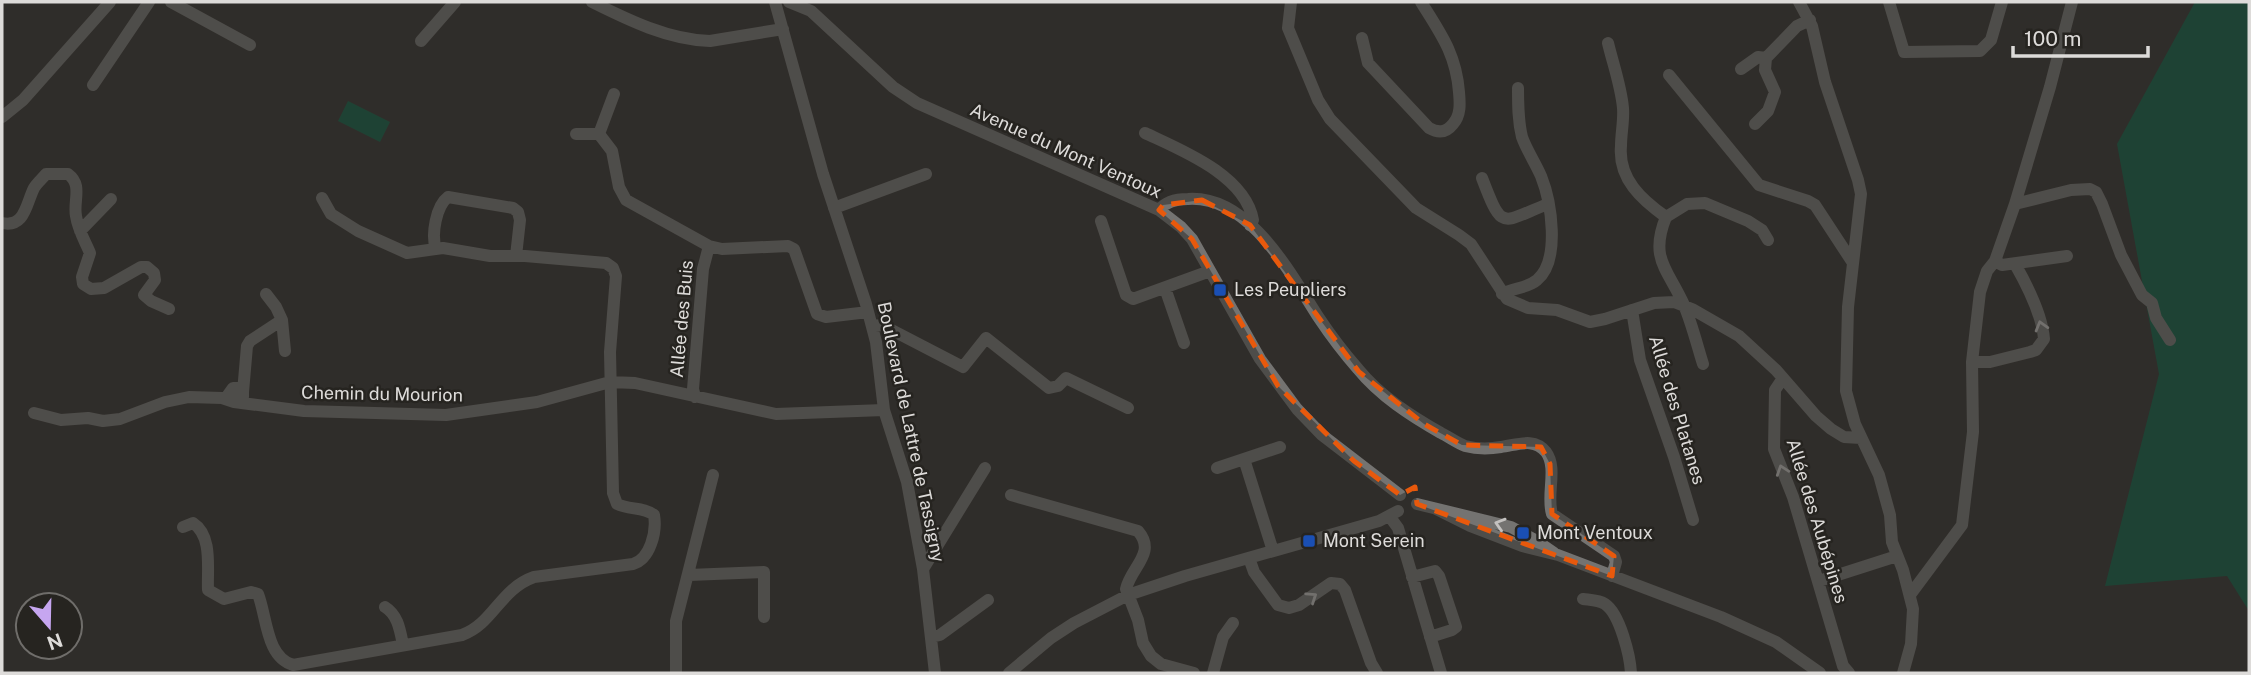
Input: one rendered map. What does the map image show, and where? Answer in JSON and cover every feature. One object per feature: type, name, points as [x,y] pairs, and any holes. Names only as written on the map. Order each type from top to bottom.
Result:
[{"type":"street","points":[[2,117],[23,100],[109,2]]},
{"type":"street","points":[[93,85],[149,2]]},
{"type":"street","points":[[171,2],[250,45]]},
{"type":"street","points":[[421,41],[455,2]]},
{"type":"street","points":[[593,2],[617,15],[659,31],[698,41],[783,29]]},
{"type":"street","name":"Boulevard de Lattre de Tassigny","points":[[775,2],[834,208],[873,326],[884,410],[907,482],[923,569],[934,673]]},
{"type":"street","name":"Avenue du Mont Ventoux","points":[[792,2],[811,12],[893,87],[917,103],[1159,210],[1181,227],[1192,239],[1260,359],[1297,409],[1322,435],[1400,495]]},
{"type":"street","points":[[1291,2],[1288,28],[1318,100],[1330,119],[1409,202],[1471,244],[1507,299],[1521,306],[1557,310],[1584,321],[1605,319],[1654,303],[1674,302],[1739,336],[1831,429],[1844,437],[1861,438]]},
{"type":"street","points":[[1362,38],[1368,63],[1429,128],[1440,132],[1449,128],[1457,119],[1460,107],[1455,65],[1450,50],[1421,2]]},
{"type":"street","points":[[1799,2],[1810,20],[1825,82],[1852,159],[1861,194],[1848,307],[1846,391],[1861,438],[1879,475],[1890,515],[1892,542],[1913,609],[1913,631],[1903,673]]},
{"type":"street","points":[[1889,2],[1904,52],[1980,51],[1992,40],[2002,2]]},
{"type":"street","points":[[1910,595],[1962,525],[1973,432],[1972,362],[1980,292],[1987,271],[1995,261],[2015,204],[2072,2]]},
{"type":"street","points":[[1755,124],[1768,111],[1775,92],[1765,70],[1766,58],[1797,26],[1810,20]]},
{"type":"street","points":[[1608,43],[1623,109],[1620,149],[1624,169],[1633,190],[1666,217]]},
{"type":"street","points":[[1741,69],[1758,57],[1766,58]]},
{"type":"street","points":[[1669,75],[1759,186],[1815,205],[1853,263]]},
{"type":"street","points":[[1502,294],[1536,281],[1546,269],[1551,244],[1548,204],[1541,177],[1528,152],[1520,127],[1518,88]]},
{"type":"street","points":[[598,134],[614,94]]},
{"type":"street","points":[[1145,133],[1187,153],[1225,177],[1249,207],[1253,220],[1250,225]]},
{"type":"street","points":[[576,134],[598,134]]},
{"type":"street","points":[[598,134],[612,151],[619,187],[626,200],[709,246],[722,249],[788,246],[794,249],[817,314],[826,317],[868,312]]},
{"type":"street","points":[[2,223],[9,225],[22,217],[35,185],[46,174],[68,174],[77,187],[75,212],[83,241],[90,253],[82,277],[83,284],[88,288],[104,288],[141,267],[147,267],[154,272],[155,280],[144,295],[151,302],[169,309]]},
{"type":"street","points":[[834,208],[926,174]]},
{"type":"street","points":[[1482,178],[1500,216],[1508,220],[1548,204]]},
{"type":"street","points":[[2015,204],[2071,190],[2090,189],[2096,192],[2121,256],[2142,295],[2152,303],[2156,318],[2170,340]]},
{"type":"street","points":[[436,249],[433,236],[442,202],[448,197],[513,208],[518,212],[520,220],[516,256]]},
{"type":"street","points":[[183,527],[193,523],[200,527],[206,541],[208,590],[224,599],[251,592],[258,594],[274,650],[284,662],[298,665],[470,633],[520,582],[534,577],[633,565],[645,558],[655,525],[654,516],[651,512],[626,509],[617,504],[614,493],[610,382],[616,276],[613,268],[606,263],[490,256],[443,248],[407,253],[358,232],[331,214],[322,198]]},
{"type":"street","points":[[1159,210],[1171,202],[1191,198],[1223,207],[1250,225],[1284,263],[1321,321],[1360,372],[1381,393],[1402,408],[1462,445],[1481,449],[1523,442],[1541,446],[1549,457],[1552,514],[1614,556],[1616,562],[1612,576]]},
{"type":"street","points":[[80,231],[111,199]]},
{"type":"street","points":[[1703,364],[1684,306],[1660,257],[1659,234],[1666,217],[1687,204],[1704,203],[1748,221],[1762,230],[1768,240]]},
{"type":"street","points":[[1101,221],[1126,295],[1133,299],[1209,271]]},
{"type":"street","name":"Allée des Buis","points":[[695,397],[693,389],[703,270],[709,246]]},
{"type":"street","points":[[1995,261],[2002,265],[2067,256]]},
{"type":"street","points":[[1972,362],[1990,362],[2030,352],[2036,350],[2044,339],[2029,289],[2015,264]]},
{"type":"street","points":[[1165,288],[1184,343]]},
{"type":"street","points":[[266,294],[282,320],[285,351]]},
{"type":"street","name":"Allée des Platanes","points":[[1632,310],[1640,360],[1693,520]]},
{"type":"street","points":[[238,396],[247,346],[250,341],[282,320]]},
{"type":"street","points":[[873,326],[882,325],[963,367],[986,338],[1049,388],[1058,386],[1066,378],[1128,408]]},
{"type":"street","name":"Allée des Aubépines","points":[[1783,378],[1774,390],[1774,449],[1793,497],[1843,666],[1849,673]]},
{"type":"street","name":"Chemin du Mourion","points":[[34,413],[61,420],[88,418],[112,421],[165,402],[189,397],[238,396],[304,411],[446,415],[537,402],[610,382],[635,383],[776,414],[884,410]]},
{"type":"street","points":[[1217,468],[1280,447]]},
{"type":"street","points":[[1244,459],[1273,551]]},
{"type":"street","points":[[923,569],[985,468]]},
{"type":"street","points":[[676,673],[676,621],[713,475]]},
{"type":"street","points":[[1417,505],[1413,496],[1407,493],[1400,495],[1394,514],[1441,673]]},
{"type":"street","points":[[1011,495],[1139,531],[1145,539],[1147,549],[1126,585],[1143,643],[1151,656],[1161,664],[1194,673]]},
{"type":"street","points":[[1417,505],[1436,509],[1515,544],[1558,555],[1721,617],[1793,652],[1820,673]]},
{"type":"street","points":[[1009,673],[1051,638],[1074,623],[1128,596],[1156,585],[1394,514],[1411,513],[1417,505]]},
{"type":"street","points":[[1819,581],[1897,556]]},
{"type":"street","points":[[1249,558],[1254,572],[1278,605],[1289,608],[1309,600],[1331,583],[1340,584],[1345,590],[1377,673]]},
{"type":"street","points":[[1412,577],[1435,571],[1456,627],[1452,631],[1430,637]]},
{"type":"street","points":[[689,575],[764,572],[765,617]]},
{"type":"street","points":[[1583,599],[1601,602],[1611,610],[1631,673]]},
{"type":"street","points":[[931,637],[940,635],[988,600]]},
{"type":"street","points":[[385,607],[392,611],[397,620],[403,645]]},
{"type":"street","points":[[1213,673],[1223,637],[1233,623]]},
{"type":"highlighted area","points":[[1202,200],[1250,225],[1359,372],[1424,424],[1462,445],[1541,447],[1550,464],[1552,514],[1614,556],[1612,576],[1417,504],[1415,487],[1400,495],[1354,461],[1278,386],[1192,239],[1159,210],[1163,205]]},
{"type":"green space","points":[[2195,2],[2249,2],[2249,611],[2227,576],[2105,586],[2159,374],[2117,144]]},
{"type":"green space","points":[[348,101],[390,122],[380,142],[338,121]]},
{"type":"place","name":"Les Peupliers","points":[[1220,290]]},
{"type":"place","name":"Mont Ventoux","points":[[1523,533]]},
{"type":"place","name":"Mont Serein","points":[[1309,541]]}]
